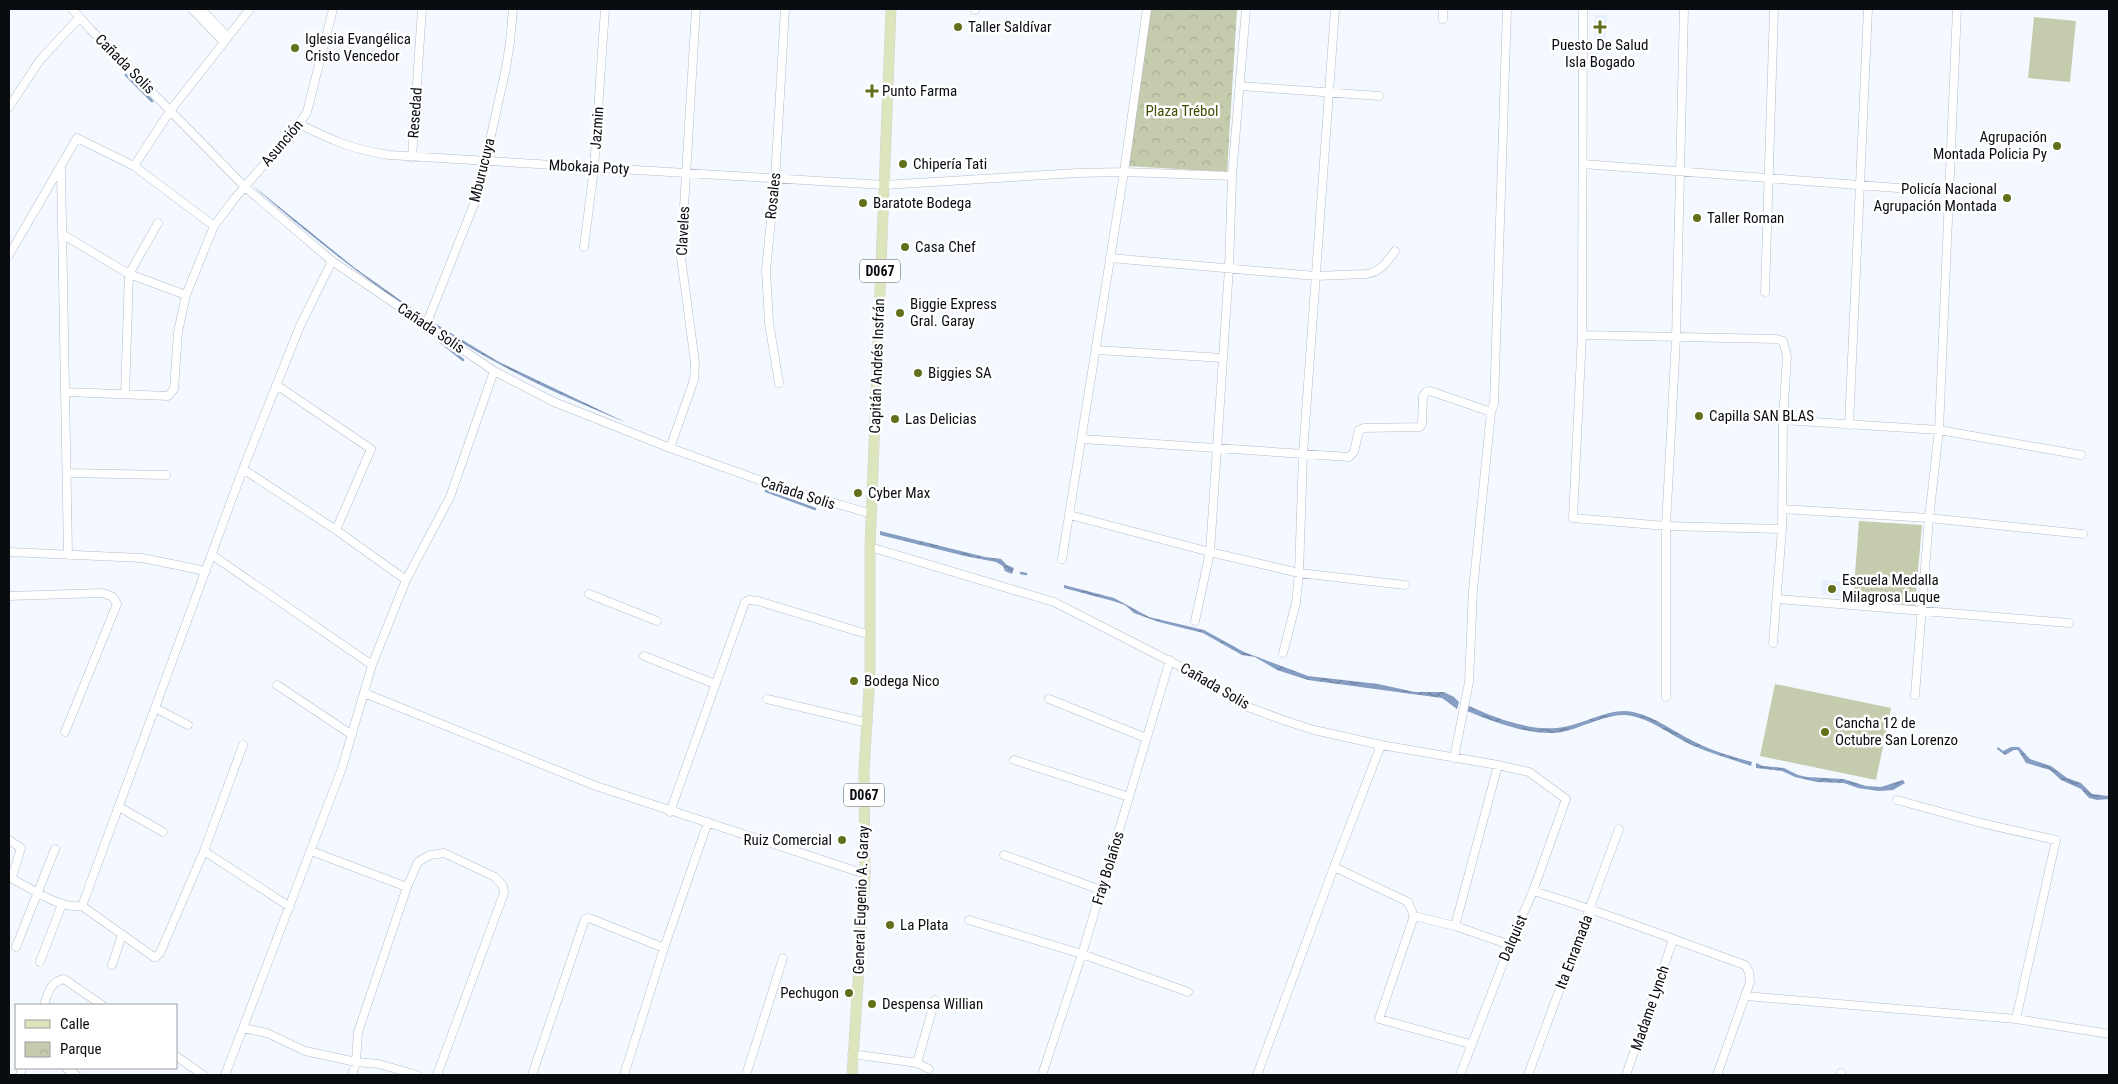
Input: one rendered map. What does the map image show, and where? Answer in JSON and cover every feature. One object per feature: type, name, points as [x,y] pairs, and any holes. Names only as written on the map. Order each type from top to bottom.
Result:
[{"type":"main road","name":"Capitán Andrés Insfrán","points":[[872,514],[891,9]]},
{"type":"main road","name":"General Eugenio A. Garay","points":[[852,1075],[865,874],[864,770],[868,723],[872,514]]},
{"type":"street","name":"Cañada Solis","points":[[72,9],[245,187],[332,261],[494,371],[554,402],[670,448],[773,485],[872,514]]},
{"type":"street","points":[[192,9],[226,40]]},
{"type":"street","points":[[200,9],[226,40]]},
{"type":"street","points":[[134,166],[170,111],[250,9]]},
{"type":"street","name":"Asunción","points":[[125,394],[168,396],[174,389],[178,332],[186,295],[214,226],[307,112],[313,96],[333,9]]},
{"type":"street","name":"Resedad","points":[[412,158],[422,9]]},
{"type":"street","name":"Mburucuya","points":[[426,325],[478,194],[508,60],[513,9]]},
{"type":"street","name":"Jazmin","points":[[584,247],[594,168],[605,9]]},
{"type":"street","name":"Claveles","points":[[670,448],[694,380],[695,363],[681,258],[696,9]]},
{"type":"street","name":"Rosales","points":[[779,383],[769,323],[766,270],[775,180],[785,9]]},
{"type":"street","points":[[1062,559],[1097,350],[1148,9]]},
{"type":"street","points":[[1195,621],[1210,552],[1223,358],[1232,176],[1246,9]]},
{"type":"street","points":[[1283,653],[1296,603],[1299,573],[1303,454],[1328,94],[1336,9]]},
{"type":"street","points":[[1443,9],[1443,19]]},
{"type":"street","points":[[1454,758],[1469,682],[1472,590],[1495,382],[1507,9]]},
{"type":"street","points":[[1583,9],[1582,334],[1573,518],[1666,526],[1782,529]]},
{"type":"street","points":[[1666,697],[1666,526],[1676,338],[1681,173],[1681,9]]},
{"type":"street","points":[[1765,292],[1767,178],[1774,9]]},
{"type":"street","points":[[1849,425],[1858,186],[1868,9]]},
{"type":"street","points":[[1915,695],[1929,518],[1939,430],[1957,9]]},
{"type":"street","points":[[9,106],[40,60],[79,18]]},
{"type":"street","points":[[1240,86],[1328,94],[1379,96]]},
{"type":"street","name":"Mbokaja Poty","points":[[299,124],[333,141],[350,147],[412,158],[594,168],[631,168],[775,180],[884,186],[991,177],[1124,172],[1232,176]]},
{"type":"street","points":[[9,255],[78,138],[134,166],[214,226]]},
{"type":"street","points":[[1583,164],[1681,173],[1950,192]]},
{"type":"street","points":[[61,169],[68,554]]},
{"type":"street","points":[[65,392],[125,394],[129,274],[158,223]]},
{"type":"street","points":[[62,234],[129,274],[186,295]]},
{"type":"street","points":[[1110,258],[1316,276],[1373,273],[1385,265],[1395,251]]},
{"type":"street","points":[[82,906],[243,469],[278,386],[300,326],[332,261]]},
{"type":"street","points":[[1582,334],[1676,338],[1776,339],[1783,342],[1787,356],[1783,420],[1782,529],[1778,599],[1773,643]]},
{"type":"street","points":[[1097,350],[1223,358]]},
{"type":"street","points":[[225,1075],[342,768],[372,665],[406,580],[450,497],[494,371]]},
{"type":"street","points":[[278,386],[371,449],[336,530]]},
{"type":"street","points":[[1082,439],[1349,457],[1354,452],[1359,430],[1364,428],[1420,428],[1422,424],[1423,396],[1426,392],[1430,391],[1491,412]]},
{"type":"street","points":[[1783,420],[1939,430],[2081,455]]},
{"type":"street","points":[[243,469],[336,530],[406,580]]},
{"type":"street","points":[[67,473],[166,475]]},
{"type":"street","points":[[1782,509],[1929,518],[2083,534]]},
{"type":"street","points":[[1070,515],[1299,573],[1405,585]]},
{"type":"street","name":"Cañada Solis","points":[[870,547],[1054,602],[1170,660],[1210,682],[1245,706],[1314,730],[1381,746],[1498,765],[1529,772],[1566,800]]},
{"type":"street","points":[[9,552],[142,558],[206,571]]},
{"type":"street","points":[[212,555],[372,665]]},
{"type":"street","points":[[9,596],[103,593],[113,596],[117,604],[65,732]]},
{"type":"street","points":[[589,594],[657,621]]},
{"type":"street","points":[[1778,599],[2069,622]]},
{"type":"street","points":[[670,812],[743,605],[749,600],[758,600],[870,635]]},
{"type":"street","points":[[644,656],[715,684]]},
{"type":"street","name":"Fray Bolaños","points":[[1042,1075],[1082,954],[1170,660]]},
{"type":"street","points":[[277,685],[352,735]]},
{"type":"street","points":[[364,693],[596,786],[670,812],[708,822],[865,874]]},
{"type":"street","points":[[767,699],[868,723]]},
{"type":"street","points":[[1049,699],[1146,738]]},
{"type":"street","points":[[155,708],[188,725]]},
{"type":"street","points":[[9,840],[21,848],[12,879],[62,904],[73,907],[82,906],[154,957],[159,956],[204,851],[243,745]]},
{"type":"street","points":[[1257,1075],[1381,746]]},
{"type":"street","points":[[1014,760],[1129,797]]},
{"type":"street","points":[[1455,926],[1498,765]]},
{"type":"street","name":"Dalquist","points":[[1460,1075],[1470,1044],[1533,891],[1566,800]]},
{"type":"street","points":[[1897,800],[1981,823],[2056,840],[2016,1019]]},
{"type":"street","points":[[119,807],[163,832]]},
{"type":"street","points":[[624,1075],[664,948],[708,822]]},
{"type":"street","name":"Ita Enramada","points":[[1528,1075],[1620,829]]},
{"type":"street","points":[[16,947],[55,850]]},
{"type":"street","points":[[204,851],[290,906]]},
{"type":"street","points":[[311,851],[407,887]]},
{"type":"street","points":[[352,1075],[356,1062],[358,1032],[407,887],[418,862],[430,855],[444,853],[495,877],[503,886],[502,900],[437,1075]]},
{"type":"street","points":[[1004,855],[1101,890]]},
{"type":"street","points":[[1334,867],[1408,902],[1414,916],[1379,1019],[1470,1044]]},
{"type":"street","points":[[1533,891],[1591,908],[1673,940],[1745,965],[1749,972],[1750,982],[1717,1075]]},
{"type":"street","points":[[40,962],[62,904]]},
{"type":"street","points":[[1414,916],[1455,926],[1510,946]]},
{"type":"street","points":[[532,1075],[585,919],[589,918],[664,948]]},
{"type":"street","points":[[969,920],[1082,954],[1188,992]]},
{"type":"street","points":[[112,965],[122,935]]},
{"type":"street","name":"Madame Lynch","points":[[1626,1075],[1673,940]]},
{"type":"street","points":[[746,1075],[783,958]]},
{"type":"street","points":[[44,1004],[50,988],[56,980],[64,979],[101,1004]]},
{"type":"street","points":[[1746,996],[2016,1019],[2109,1034]]},
{"type":"street","points":[[917,1063],[935,1000]]},
{"type":"street","points":[[243,1028],[267,1033],[305,1051],[356,1062],[380,1064],[417,1075]]},
{"type":"street","points":[[852,1054],[917,1063],[929,1069]]},
{"type":"street","points":[[178,1057],[203,1075]]},
{"type":"shaded area","name":"Puesto De Salud Isla Bogado","points":[[1595,15],[1607,15],[1606,39],[1594,38]]},
{"type":"shaded area","name":"Escuela Medalla Milagrosa Luque","points":[[1822,580],[1844,582],[1843,597],[1821,595]]},
{"type":"green space","name":"Plaza Trébol","points":[[1147,9],[1237,10],[1227,172],[1126,166]]},
{"type":"green space","points":[[2034,17],[2076,21],[2070,82],[2028,78]]},
{"type":"green space","points":[[1859,521],[1922,525],[1915,606],[1853,600]]},
{"type":"green space","name":"Cancha 12 de Octubre San Lorenzo","points":[[1775,684],[1891,708],[1876,780],[1760,756]]},
{"type":"water","points":[[252,185],[355,268],[424,317],[499,362],[627,423],[523,377],[464,344],[408,308],[354,269]]},
{"type":"water","points":[[880,531],[985,557],[1001,559],[1007,565],[1014,568],[1012,574],[1005,571],[1003,566],[996,562],[880,535]]},
{"type":"water","points":[[1064,585],[1114,598],[1149,617],[1204,630],[1244,652],[1308,676],[1378,684],[1415,692],[1444,692],[1459,702],[1457,709],[1442,698],[1308,680],[1277,670],[1255,657],[1242,655],[1203,633],[1159,622],[1134,613],[1125,605],[1064,588]]},
{"type":"water","points":[[1469,706],[1503,720],[1540,728],[1564,727],[1607,713],[1633,712],[1657,721],[1709,748],[1752,762],[1751,766],[1701,749],[1652,723],[1634,716],[1618,715],[1566,731],[1542,733],[1490,720],[1467,711]]},
{"type":"water","points":[[1998,747],[2003,751],[2011,747],[2019,747],[2030,759],[2051,766],[2067,778],[2081,783],[2092,794],[2109,796],[2109,799],[2097,800],[2089,798],[2081,789],[2061,780],[2050,770],[2026,763],[2018,750],[2005,755],[1997,749]]},
{"type":"water","points":[[1756,763],[1763,766],[1784,768],[1807,777],[1843,779],[1866,786],[1881,787],[1903,780],[1905,783],[1893,790],[1878,791],[1858,788],[1844,783],[1817,782],[1795,777],[1782,771],[1756,768]]},
{"type":"waterway","points":[[126,75],[152,101]]},
{"type":"waterway","points":[[442,343],[463,360]]},
{"type":"waterway","points":[[766,491],[815,509]]},
{"type":"waterway","points":[[1021,573],[1026,574]]},
{"type":"place","name":"Taller Saldívar","points":[[958,27]]},
{"type":"place","name":"Puesto De Salud Isla Bogado","points":[[1600,27]]},
{"type":"place","name":"Iglesia Evangélica Cristo Vencedor","points":[[295,48]]},
{"type":"place","name":"Punto Farma","points":[[872,91]]},
{"type":"place","name":"Agrupación Montada Policia Py","points":[[2057,146]]},
{"type":"place","name":"Chipería Tati","points":[[903,164]]},
{"type":"place","name":"Policía Nacional Agrupación Montada","points":[[2007,198]]},
{"type":"place","name":"Baratote Bodega","points":[[863,203]]},
{"type":"place","name":"Taller Roman","points":[[1697,218]]},
{"type":"place","name":"Casa Chef","points":[[905,247]]},
{"type":"place","name":"Biggie Express Gral. Garay","points":[[900,313]]},
{"type":"place","name":"Biggies SA","points":[[918,373]]},
{"type":"place","name":"Capilla SAN BLAS","points":[[1699,416]]},
{"type":"place","name":"Las Delicias","points":[[895,419]]},
{"type":"place","name":"Cyber Max","points":[[858,493]]},
{"type":"place","name":"Escuela Medalla Milagrosa Luque","points":[[1832,589]]},
{"type":"place","name":"Bodega Nico","points":[[854,681]]},
{"type":"place","name":"Cancha 12 de Octubre San Lorenzo","points":[[1825,732]]},
{"type":"place","name":"Ruiz Comercial","points":[[842,840]]},
{"type":"place","name":"La Plata","points":[[890,925]]},
{"type":"place","name":"Pechugon","points":[[849,993]]},
{"type":"place","name":"Despensa Willian","points":[[872,1004]]}]
